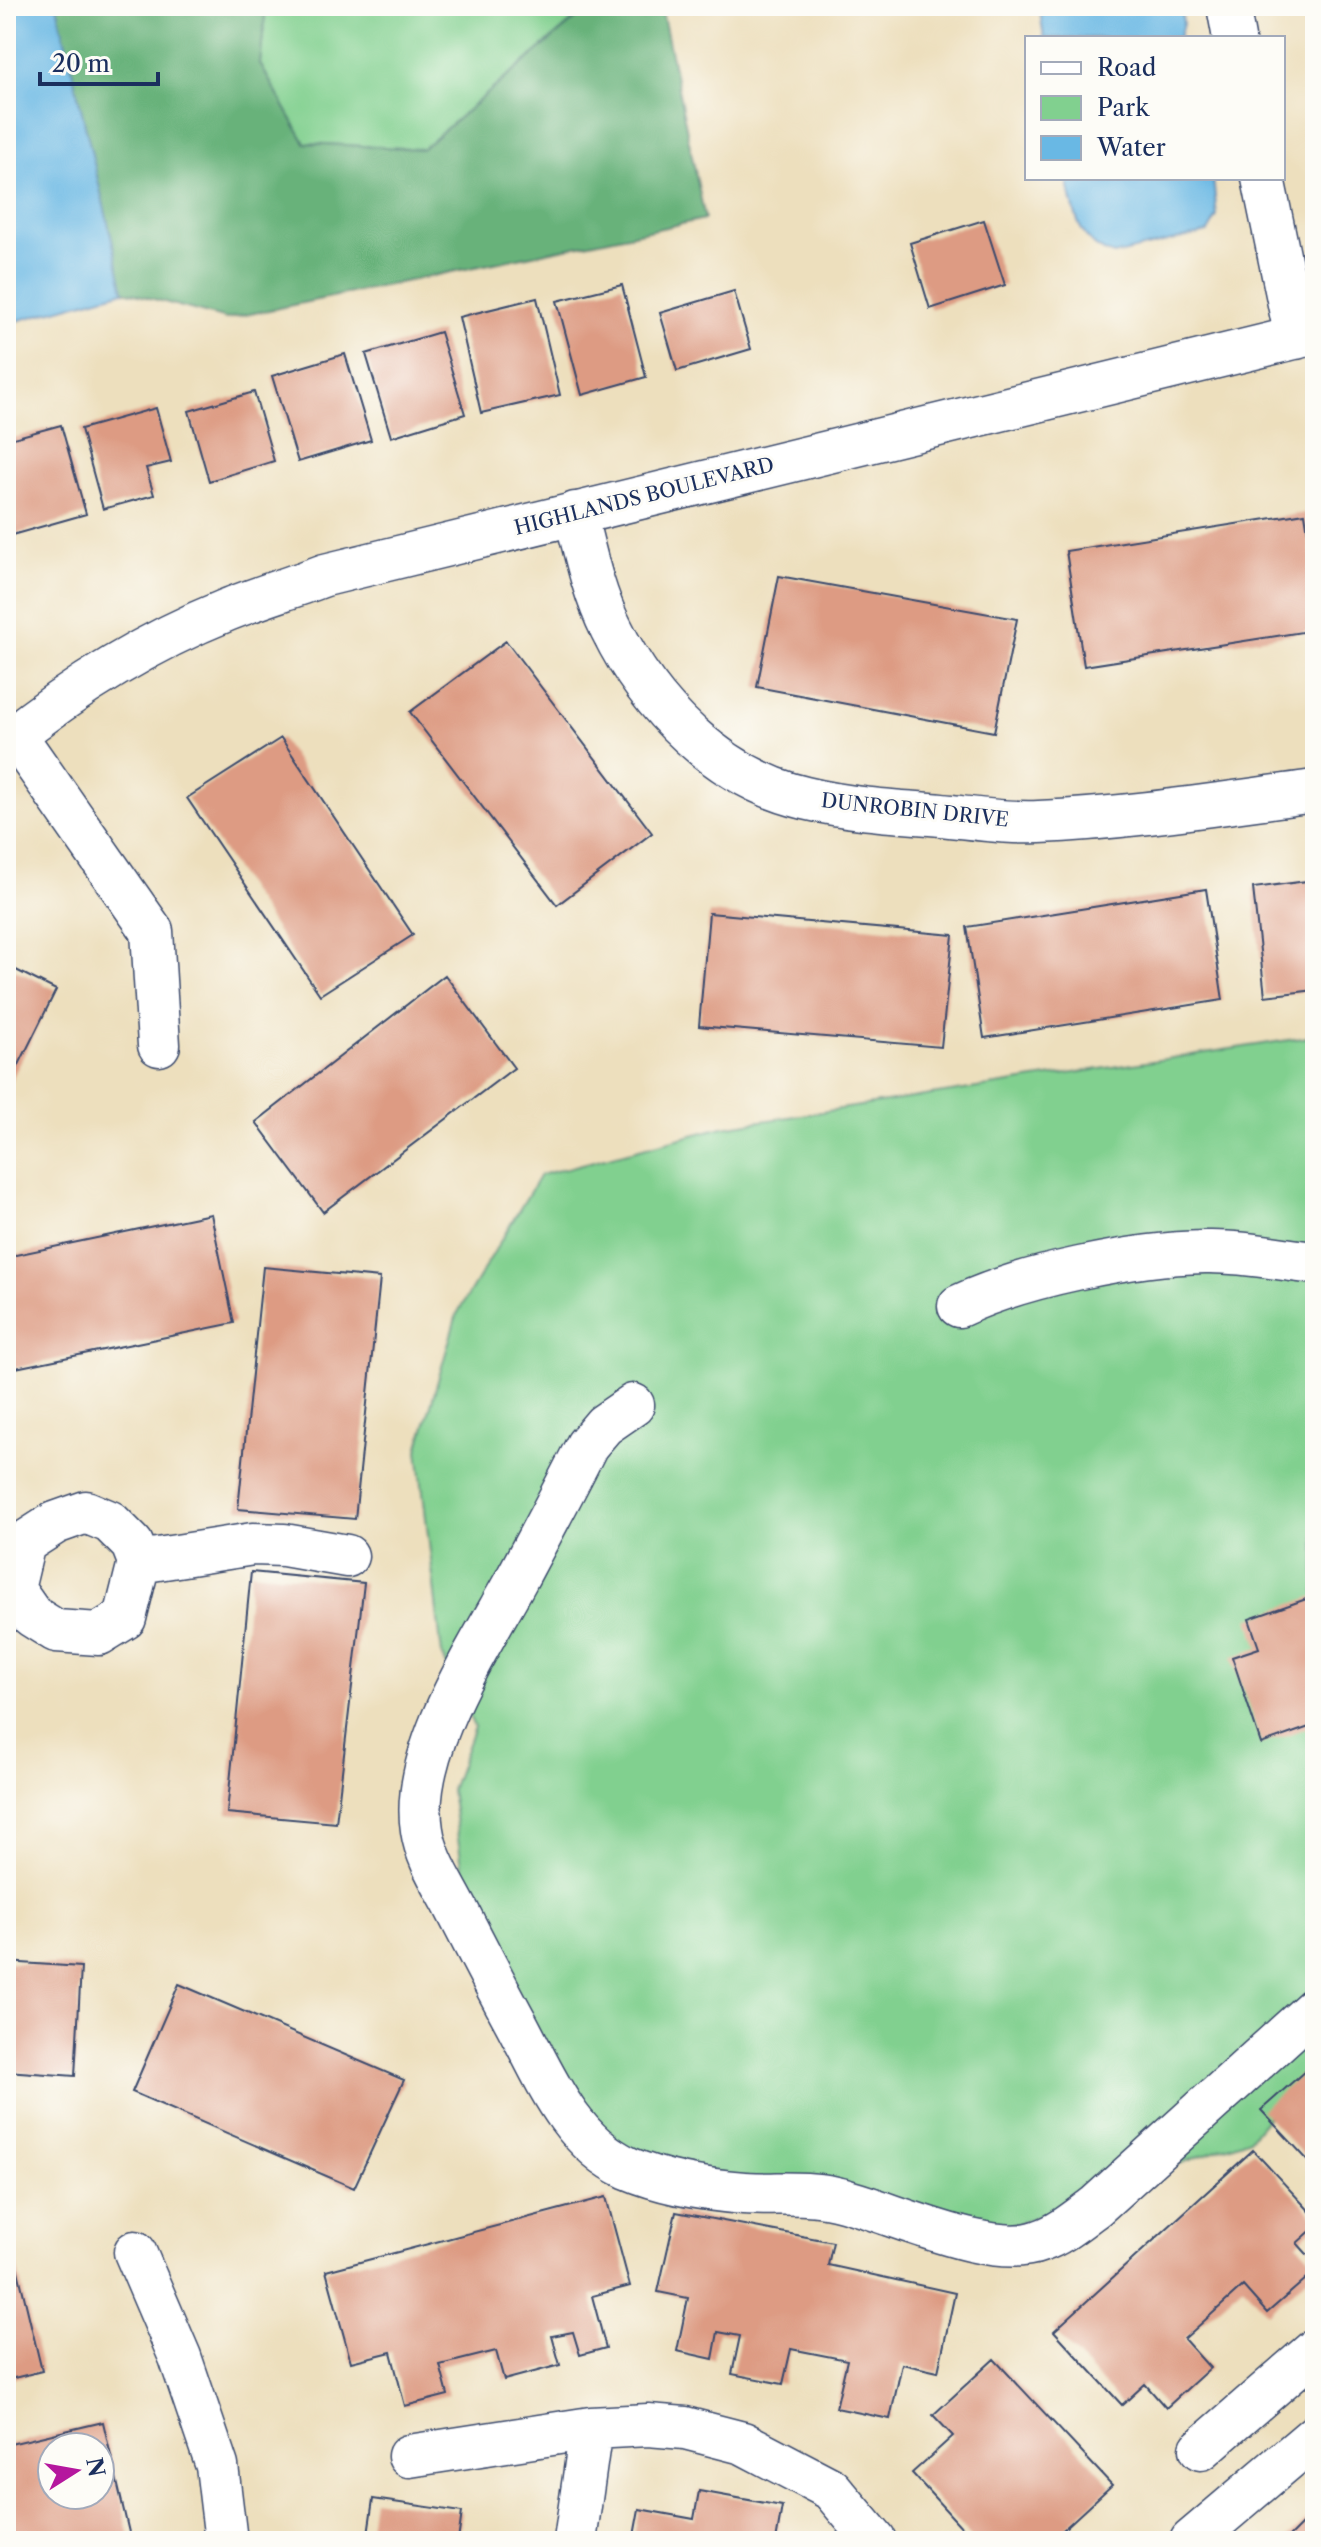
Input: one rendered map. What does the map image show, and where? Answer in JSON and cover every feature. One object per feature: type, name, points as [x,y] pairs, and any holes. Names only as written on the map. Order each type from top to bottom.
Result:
[{"type":"street","points":[[1228,6],[1234,36]]},
{"type":"street","points":[[1264,180],[1306,336]]},
{"type":"street","name":"HIGHLANDS BOULEVARD","points":[[10,738],[66,696],[123,663],[228,609],[325,575],[1306,336]]},
{"type":"street","name":"DUNROBIN DRIVE","points":[[575,513],[592,582],[610,628],[637,674],[679,725],[711,754],[753,778],[801,797],[855,808],[1036,822],[1134,815],[1315,791]]},
{"type":"street","points":[[10,738],[152,931],[159,1045]]},
{"type":"street","points":[[959,1306],[987,1293],[1093,1267],[1166,1255],[1250,1253],[1315,1263]]},
{"type":"street","points":[[633,1405],[604,1425],[587,1445],[470,1665],[434,1743],[423,1782],[421,1808],[429,1856],[565,2112],[584,2138],[608,2157],[675,2183],[744,2193],[818,2194],[907,2218],[953,2236],[991,2244],[1038,2243],[1063,2230],[1096,2206],[1315,2008]]},
{"type":"street","points":[[86,1512],[110,1522],[132,1544],[139,1562],[125,1618],[99,1634],[56,1631],[32,1616],[9,1590],[24,1543],[55,1523],[86,1512]]},
{"type":"street","points":[[139,1562],[253,1544],[284,1545],[347,1556]]},
{"type":"street","points":[[135,2252],[180,2357],[217,2466],[226,2541]]},
{"type":"street","points":[[1201,2449],[1315,2350]]},
{"type":"street","points":[[409,2456],[591,2428],[648,2425],[685,2428],[743,2443],[831,2489],[875,2541]]},
{"type":"street","points":[[575,2541],[591,2428]]},
{"type":"street","points":[[1191,2541],[1315,2436]]},
{"type":"green space","points":[[57,6],[266,6],[260,64],[305,143],[422,149],[577,18],[573,6],[661,6],[705,219],[226,319],[124,291]]},
{"type":"green space","points":[[266,6],[573,6],[577,17],[422,149],[305,143],[260,64]]},
{"type":"green space","points":[[1315,1036],[1315,2061],[1250,2138],[1000,2230],[647,2176],[544,2098],[475,1954],[451,1790],[474,1727],[442,1654],[418,1450],[457,1314],[540,1175],[723,1127]]},
{"type":"water","points":[[6,6],[57,6],[124,291],[6,324]]},
{"type":"water","points":[[1039,6],[1181,6],[1183,24],[1180,36],[1044,36]]},
{"type":"water","points":[[1067,180],[1213,180],[1217,216],[1208,232],[1114,255],[1092,243],[1075,214]]},
{"type":"building","points":[[984,220],[1005,285],[930,309],[910,243]]},
{"type":"building","points":[[622,285],[646,377],[582,395],[557,301]]},
{"type":"building","points":[[734,291],[751,349],[677,371],[660,313]]},
{"type":"building","points":[[537,298],[560,395],[481,413],[459,317]]},
{"type":"building","points":[[440,332],[465,414],[391,437],[366,354]]},
{"type":"building","points":[[345,354],[371,440],[298,462],[272,376]]},
{"type":"building","points":[[254,392],[274,461],[209,481],[189,411]]},
{"type":"building","points":[[156,408],[171,462],[146,468],[154,495],[103,509],[81,429]]},
{"type":"building","points":[[61,425],[86,514],[12,535],[6,514],[6,440]]},
{"type":"building","points":[[1305,513],[1315,578],[1315,630],[1084,666],[1066,551]]},
{"type":"building","points":[[779,576],[1017,619],[994,732],[757,687]]},
{"type":"building","points":[[506,641],[652,833],[557,905],[410,712]]},
{"type":"building","points":[[281,738],[413,935],[320,995],[187,798]]},
{"type":"building","points":[[1315,880],[1315,990],[1265,996],[1253,888]]},
{"type":"building","points":[[1206,889],[1223,1000],[984,1038],[967,927]]},
{"type":"building","points":[[709,913],[953,935],[941,1047],[699,1026]]},
{"type":"building","points":[[6,965],[56,990],[6,1091]]},
{"type":"building","points":[[445,975],[514,1068],[323,1212],[256,1122]]},
{"type":"building","points":[[211,1214],[234,1323],[6,1370],[6,1257]]},
{"type":"building","points":[[263,1267],[380,1278],[355,1519],[238,1509]]},
{"type":"building","points":[[251,1572],[364,1583],[336,1823],[227,1813]]},
{"type":"building","points":[[1315,1596],[1315,1725],[1261,1744],[1232,1657],[1259,1648],[1249,1619]]},
{"type":"building","points":[[6,1962],[81,1967],[75,2076],[6,2071]]},
{"type":"building","points":[[179,1984],[404,2080],[354,2188],[132,2092]]},
{"type":"building","points":[[1315,2062],[1315,2168],[1261,2110]]},
{"type":"building","points":[[1253,2150],[1315,2217],[1315,2227],[1297,2243],[1315,2263],[1315,2271],[1267,2313],[1243,2286],[1184,2339],[1210,2368],[1166,2408],[1145,2384],[1122,2405],[1054,2331]]},
{"type":"building","points":[[606,2197],[630,2286],[592,2296],[606,2348],[580,2355],[573,2332],[552,2336],[560,2365],[504,2380],[496,2351],[440,2365],[448,2395],[405,2406],[391,2352],[351,2362],[326,2271]]},
{"type":"building","points":[[676,2212],[833,2242],[828,2265],[955,2293],[938,2372],[902,2364],[890,2419],[836,2408],[847,2360],[791,2349],[783,2384],[732,2374],[740,2336],[718,2332],[713,2359],[677,2351],[688,2298],[658,2292]]},
{"type":"building","points":[[6,2221],[42,2371],[6,2380]]},
{"type":"building","points":[[994,2359],[1112,2485],[1051,2541],[974,2541],[912,2473],[953,2436],[933,2415]]},
{"type":"building","points":[[103,2422],[105,2431],[65,2431]]},
{"type":"building","points":[[36,2438],[36,2511],[116,2511],[116,2477],[131,2541],[9,2541],[6,2445]]},
{"type":"building","points":[[699,2491],[782,2506],[776,2541],[633,2541],[639,2509],[694,2519]]},
{"type":"building","points":[[373,2499],[462,2512],[458,2541],[367,2541]]},
{"type":"building","points":[[1315,2511],[1315,2541],[1285,2541]]}]
